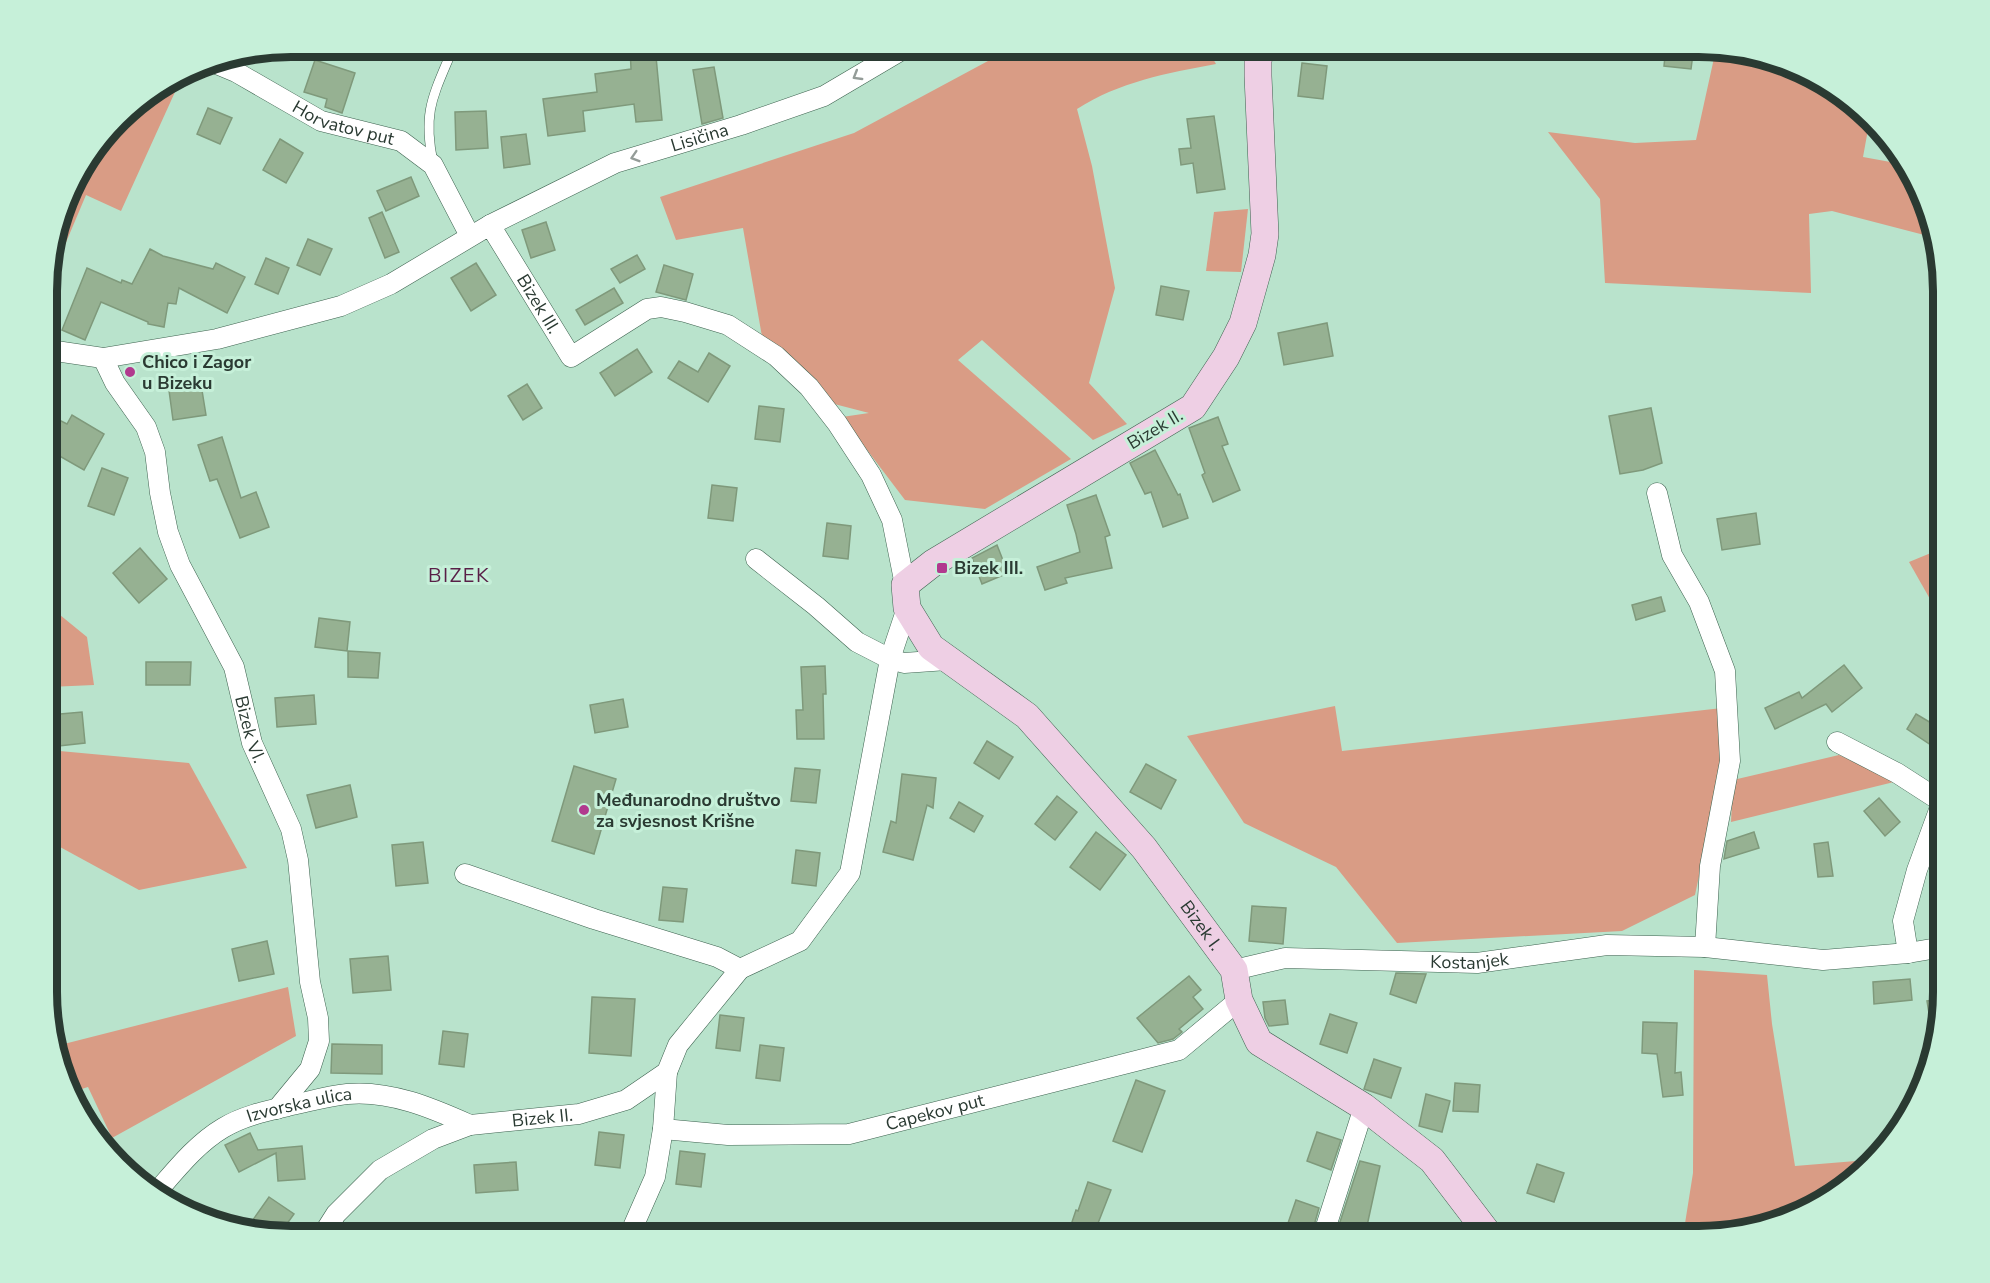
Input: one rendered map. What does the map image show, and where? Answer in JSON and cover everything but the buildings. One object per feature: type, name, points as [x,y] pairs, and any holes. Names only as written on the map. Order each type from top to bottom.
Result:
[{"type":"street","name":"Lisičina","points":[[490,225],[615,163],[741,125],[824,96],[889,57]]},
{"type":"street","name":"Bizek II.","points":[[906,597],[933,563],[1193,406],[1226,357],[1243,323],[1262,255],[1265,234],[1256,57]]},
{"type":"street","name":"Horvatov put","points":[[224,67],[321,121],[401,141],[433,165],[470,236]]},
{"type":"street","points":[[57,351],[103,358],[217,339],[341,306],[391,284],[490,225]]},
{"type":"street","name":"Bizek III.","points":[[490,225],[572,357],[647,309],[661,307],[728,325],[776,356],[809,387],[837,423],[871,475],[892,520],[906,597]]},
{"type":"street","name":"Bizek VI.","points":[[103,358],[115,384],[146,427],[155,452],[168,532],[180,565],[232,661],[252,743],[291,829],[298,860],[310,982],[318,1018],[319,1041],[310,1069],[277,1108]]},
{"type":"street","points":[[1657,493],[1672,555],[1699,602],[1725,671],[1730,761],[1710,866],[1705,947]]},
{"type":"street","points":[[756,559],[857,642],[890,659],[904,663],[947,660]]},
{"type":"street","points":[[633,1226],[655,1177],[663,1129],[667,1072],[678,1045],[740,969],[800,941],[850,873],[890,659],[906,597]]},
{"type":"street","name":"Bizek I.","points":[[906,597],[930,647],[1027,716],[1144,848],[1234,970],[1239,1000],[1259,1042],[1364,1107],[1432,1160],[1482,1226]]},
{"type":"street","points":[[1837,742],[1896,773],[1933,796]]},
{"type":"street","points":[[1908,953],[1903,921],[1917,870],[1933,826]]},
{"type":"street","points":[[465,874],[594,919],[717,957],[740,969]]},
{"type":"street","name":"Kostanjek","points":[[1234,970],[1285,958],[1478,963],[1607,945],[1705,947],[1823,960],[1933,949]]},
{"type":"street","name":"Capekov put","points":[[663,1129],[729,1135],[849,1134],[1179,1050],[1239,1000]]},
{"type":"street","name":"Bizek II.","points":[[328,1226],[336,1214],[380,1170],[433,1139],[470,1125],[579,1114],[626,1100],[667,1072]]},
{"type":"street","name":"Izvorska ulica","points":[[161,1187],[204,1142],[223,1128],[244,1117],[277,1108],[350,1094],[378,1095],[429,1107],[470,1125]]},
{"type":"street","points":[[1326,1226],[1364,1107]]},
{"type":"lane","points":[[433,165],[428,137],[430,103],[449,57]]},
{"type":"shaded area","points":[[995,57],[1212,57],[1216,64],[1127,85],[1077,109],[1092,166],[1115,288],[1089,383],[1127,424],[1093,440],[982,340],[958,360],[1071,459],[985,509],[905,500],[842,417],[869,413],[815,399],[764,348],[743,228],[676,240],[660,197],[854,133]]},
{"type":"shaded area","points":[[1714,58],[1745,61],[1789,75],[1829,96],[1865,125],[1868,129],[1863,157],[1895,163],[1909,187],[1926,236],[1832,211],[1809,214],[1811,293],[1605,283],[1600,199],[1548,132],[1635,143],[1696,140]]},
{"type":"shaded area","points":[[172,89],[175,92],[121,211],[86,195],[59,259],[69,216],[81,187],[96,161],[125,125],[148,105]]},
{"type":"shaded area","points":[[1248,209],[1241,272],[1206,271],[1214,212]]},
{"type":"shaded area","points":[[1933,552],[1933,604],[1909,562]]},
{"type":"shaded area","points":[[57,613],[87,637],[94,685],[57,687]]},
{"type":"shaded area","points":[[1335,706],[1342,751],[1722,708],[1722,767],[1695,895],[1622,931],[1397,943],[1336,867],[1244,823],[1187,736]]},
{"type":"shaded area","points":[[57,751],[189,763],[247,868],[139,890],[57,845]]},
{"type":"shaded area","points":[[1839,755],[1898,781],[1731,822],[1733,780]]},
{"type":"shaded area","points":[[1694,970],[1767,975],[1772,1024],[1795,1166],[1862,1160],[1842,1178],[1816,1195],[1774,1214],[1745,1222],[1685,1226],[1693,1173]]},
{"type":"shaded area","points":[[288,987],[296,1036],[112,1138],[88,1087],[78,1090],[63,1044]]},
{"type":"place","name":"Chico i Zagor u Bizeku","points":[[130,372]]},
{"type":"place","name":"Bizek III.","points":[[942,568]]},
{"type":"place","name":"Međunarodno društvo za svjesnost Krišne","points":[[584,810]]},
{"type":"district","name":"BIZEK","points":[[459,575]]}]
